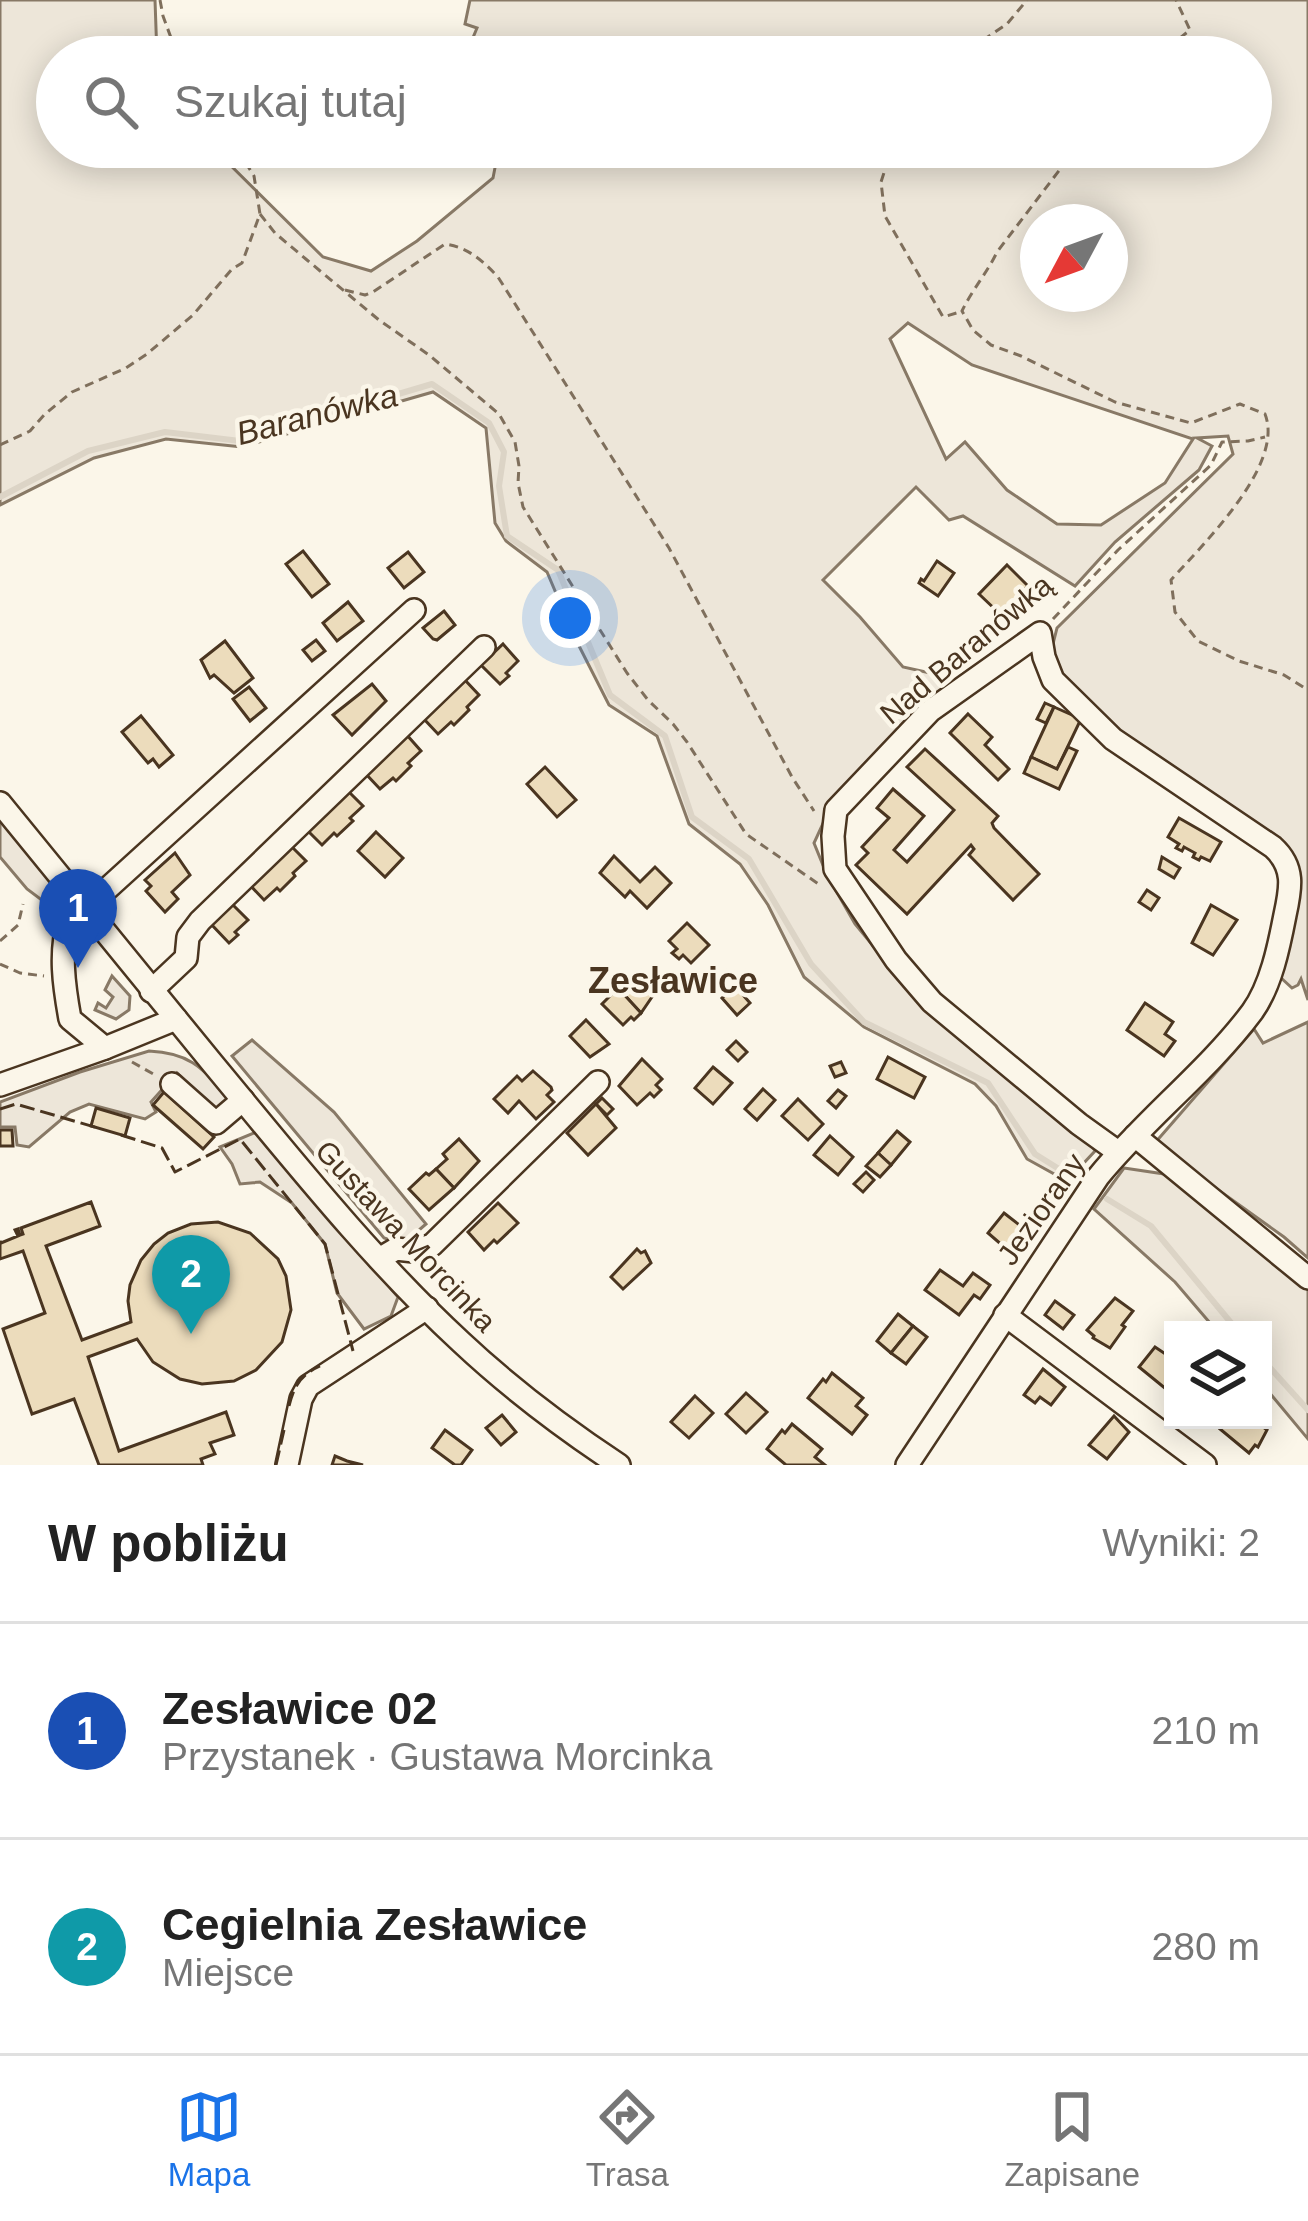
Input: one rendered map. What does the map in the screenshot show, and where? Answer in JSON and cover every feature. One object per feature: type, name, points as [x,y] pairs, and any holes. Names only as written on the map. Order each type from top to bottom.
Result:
[{"type":"street","points":[[112,1052],[70,1019],[64,980],[69,919],[414,610]]},
{"type":"street","name":"Nad Baranówką","points":[[833,836],[836,810],[930,711],[1040,633]]},
{"type":"street","name":"Jeziorany","points":[[907,1465],[1057,1235],[1126,1144],[1254,1010],[1281,938],[1291,890],[1284,857],[1112,739],[1053,680],[1040,633]]},
{"type":"street","points":[[151,991],[186,958],[188,937],[200,921],[484,647]]},
{"type":"street","name":"Gustawa Morcinka","points":[[0,803],[151,991],[379,1259],[459,1341],[528,1400],[619,1465]]},
{"type":"street","points":[[833,836],[835,869],[896,960],[932,1002],[1079,1124],[1126,1144],[1308,1278]]},
{"type":"street","points":[[0,1085],[112,1052],[176,1019]]},
{"type":"street","points":[[379,1259],[396,1249],[414,1252],[432,1245],[598,1082]]},
{"type":"street","points":[[172,1084],[216,1123],[243,1100]]},
{"type":"street","points":[[287,1465],[308,1386],[427,1309]]},
{"type":"street","points":[[1005,1315],[1205,1465]]},
{"type":"path","points":[[160,0],[170,36]]},
{"type":"path","points":[[989,36],[1027,0]]},
{"type":"path","points":[[1176,0],[1190,30],[1182,36]]},
{"type":"path","points":[[0,445],[30,431],[71,392],[136,362],[193,315],[242,263],[260,214],[249,168]]},
{"type":"path","points":[[886,168],[881,182],[885,216],[943,317],[962,311],[997,252],[1061,168]]},
{"type":"path","points":[[260,214],[283,240],[499,414],[515,442],[523,507],[627,673],[687,742],[746,833],[823,886]]},
{"type":"path","points":[[344,290],[368,294],[445,244],[480,259],[498,277],[669,548],[792,777],[833,836]]},
{"type":"path","points":[[962,311],[973,330],[991,345],[1114,402],[1191,423],[1240,404],[1265,414],[1271,428],[1262,460],[1233,510],[1171,580],[1175,612],[1198,641],[1238,661],[1284,675],[1308,691]]},
{"type":"path","name":"Nad Baranówką","points":[[1040,633],[1118,550],[1211,465],[1222,442],[1267,436]]},
{"type":"path","points":[[0,940],[17,925],[23,904]]},
{"type":"path","points":[[0,964],[20,973],[46,976]]},
{"type":"path","points":[[112,1052],[172,1084]]},
{"type":"shaded area","points":[[0,0],[155,0],[156,36],[36,36],[36,168],[233,168],[323,257],[371,271],[417,241],[493,178],[495,168],[1272,168],[1272,36],[474,36],[477,28],[465,24],[470,0],[1308,0],[1308,1000],[1301,979],[1292,988],[1279,976],[1299,873],[1291,855],[1117,736],[1049,660],[1057,628],[1233,454],[1228,436],[1197,438],[1212,446],[1199,470],[1115,542],[1075,586],[963,516],[949,520],[916,487],[823,580],[903,667],[939,675],[951,685],[862,767],[831,806],[814,843],[855,924],[925,1009],[1088,1139],[1095,1151],[1067,1181],[1027,1159],[996,1106],[975,1084],[864,1027],[804,977],[768,905],[740,864],[689,824],[657,736],[609,705],[547,572],[506,541],[495,523],[486,428],[433,392],[242,447],[166,439],[94,458],[0,505]],"holes":[[[908,323],[972,365],[1193,439],[1165,483],[1101,525],[1057,524],[1007,490],[965,442],[946,459],[890,339]]]},
{"type":"shaded area","points":[[0,817],[52,882],[47,904],[0,857]]},
{"type":"shaded area","points":[[112,976],[130,996],[129,1010],[116,1019],[95,1010],[98,1003],[106,1008],[113,997],[105,990]]},
{"type":"shaded area","points":[[1308,1022],[1308,1258],[1154,1144],[1254,1029],[1263,1043]]},
{"type":"shaded area","points":[[252,1040],[334,1112],[426,1224],[403,1244],[384,1238],[232,1056]]},
{"type":"shaded area","points":[[149,1051],[195,1064],[229,1098],[228,1108],[217,1111],[177,1073],[151,1102],[156,1112],[145,1119],[89,1104],[70,1112],[29,1147],[17,1145],[15,1127],[0,1127],[0,1102]]},
{"type":"shaded area","points":[[256,1132],[398,1297],[391,1316],[364,1329],[337,1293],[325,1244],[292,1203],[260,1182],[240,1184],[220,1147]]},
{"type":"shaded area","points":[[1124,1168],[1164,1174],[1274,1252],[1308,1290],[1308,1439],[1272,1396],[1272,1321],[1208,1321],[1175,1282],[1094,1209]]},
{"type":"building","points":[[303,551],[329,584],[312,597],[286,564]]},
{"type":"building","points":[[408,552],[424,572],[404,588],[388,568]]},
{"type":"building","points":[[937,561],[954,573],[938,596],[919,583]]},
{"type":"building","points":[[1007,565],[1028,586],[1000,614],[979,594]]},
{"type":"building","points":[[348,602],[363,621],[337,641],[323,623]]},
{"type":"building","points":[[444,611],[455,625],[433,639],[423,628]]},
{"type":"building","points":[[974,636],[983,647],[975,654],[966,643]]},
{"type":"building","points":[[316,640],[325,651],[312,661],[303,650]]},
{"type":"building","points":[[225,641],[253,678],[234,693],[214,675],[210,678],[201,660]]},
{"type":"building","points":[[503,644],[518,661],[500,684],[481,665]]},
{"type":"building","points":[[464,679],[479,695],[454,725],[451,722],[438,734],[423,718]]},
{"type":"building","points":[[372,684],[386,701],[352,735],[333,715]]},
{"type":"building","points":[[249,687],[266,708],[250,721],[233,699]]},
{"type":"building","points":[[1045,703],[1054,707],[1046,723],[1037,719]]},
{"type":"building","points":[[1054,707],[1081,719],[1057,769],[1031,757]]},
{"type":"building","points":[[968,714],[992,737],[985,745],[1009,769],[998,780],[950,733]]},
{"type":"building","points":[[141,716],[173,755],[159,767],[153,759],[148,763],[122,732]]},
{"type":"building","points":[[406,734],[421,751],[396,781],[393,778],[380,789],[365,773]]},
{"type":"building","points":[[1068,747],[1077,751],[1059,789],[1024,773],[1031,757],[1057,769]]},
{"type":"building","points":[[925,749],[998,816],[994,828],[1039,874],[1013,900],[969,855],[974,849],[971,845],[907,914],[856,865],[868,853],[862,847],[889,818],[877,808],[893,789],[924,816],[894,850],[907,862],[954,810],[907,767]]},
{"type":"building","points":[[545,767],[576,800],[557,817],[527,784]]},
{"type":"building","points":[[347,790],[363,806],[350,818],[353,821],[322,845],[306,829]]},
{"type":"building","points":[[1179,818],[1221,842],[1210,861],[1193,857],[1195,853],[1184,847],[1182,851],[1176,848],[1179,844],[1168,837]]},
{"type":"building","points":[[376,832],[403,858],[385,877],[358,851]]},
{"type":"building","points":[[290,845],[306,861],[280,891],[277,888],[264,900],[249,884]]},
{"type":"building","points":[[175,853],[190,875],[172,892],[178,899],[165,912],[146,891],[151,886],[145,880]]},
{"type":"building","points":[[614,856],[640,882],[655,867],[671,883],[647,908],[630,891],[625,897],[600,873]]},
{"type":"building","points":[[1162,857],[1180,868],[1174,878],[1159,869]]},
{"type":"building","points":[[1147,890],[1159,898],[1151,910],[1139,902]]},
{"type":"building","points":[[232,904],[248,920],[229,943],[211,924]]},
{"type":"building","points":[[1211,905],[1237,920],[1213,955],[1192,943]]},
{"type":"building","points":[[687,923],[709,945],[691,963],[672,953],[677,949],[669,941]]},
{"type":"building","points":[[633,973],[654,994],[641,1013],[618,988]]},
{"type":"building","points":[[735,986],[750,1003],[737,1015],[722,998]]},
{"type":"building","points":[[618,988],[641,1013],[623,1025],[602,1004]]},
{"type":"building","points":[[1145,1003],[1173,1022],[1165,1034],[1175,1041],[1164,1056],[1127,1030]]},
{"type":"building","points":[[586,1020],[609,1044],[590,1057],[570,1036]]},
{"type":"building","points":[[736,1041],[747,1052],[738,1061],[727,1050]]},
{"type":"building","points":[[888,1057],[925,1077],[914,1098],[877,1079]]},
{"type":"building","points":[[642,1059],[662,1079],[656,1085],[661,1090],[637,1105],[619,1086]]},
{"type":"building","points":[[841,1062],[846,1073],[835,1077],[830,1066]]},
{"type":"building","points":[[713,1067],[732,1083],[713,1104],[695,1088]]},
{"type":"building","points":[[533,1071],[551,1087],[547,1095],[554,1102],[536,1119],[519,1101],[508,1113],[494,1099],[517,1076],[522,1081]]},
{"type":"building","points":[[763,1089],[775,1100],[757,1120],[745,1109]]},
{"type":"building","points":[[838,1090],[846,1096],[836,1108],[828,1101]]},
{"type":"building","points":[[164,1092],[214,1137],[203,1149],[153,1105]]},
{"type":"building","points":[[602,1098],[613,1109],[607,1115],[596,1104]]},
{"type":"building","points":[[798,1099],[823,1124],[808,1140],[782,1116]]},
{"type":"building","points":[[596,1104],[616,1128],[588,1155],[567,1133]]},
{"type":"building","points":[[96,1108],[130,1118],[125,1136],[91,1126]]},
{"type":"building","points":[[0,1130],[12,1130],[13,1146],[0,1146]]},
{"type":"building","points":[[897,1131],[910,1142],[891,1165],[878,1153]]},
{"type":"building","points":[[830,1136],[853,1157],[838,1175],[814,1155]]},
{"type":"building","points":[[459,1139],[479,1161],[454,1188],[436,1169]]},
{"type":"building","points":[[878,1153],[891,1165],[880,1177],[866,1166]]},
{"type":"building","points":[[436,1169],[454,1188],[429,1210],[409,1189]]},
{"type":"building","points":[[866,1172],[874,1180],[863,1192],[854,1184]]},
{"type":"building","points":[[91,1202],[100,1226],[46,1246],[82,1340],[131,1322],[130,1285],[141,1260],[168,1233],[191,1224],[218,1222],[250,1233],[278,1259],[286,1276],[291,1310],[282,1342],[256,1370],[234,1381],[202,1384],[180,1379],[153,1362],[137,1339],[88,1357],[119,1451],[226,1412],[234,1435],[210,1443],[215,1454],[201,1459],[203,1465],[99,1465],[74,1399],[32,1414],[3,1329],[45,1313],[23,1251],[0,1259],[0,1241],[18,1236],[15,1230],[23,1234],[21,1228]]},
{"type":"building","points":[[498,1203],[518,1223],[484,1250],[468,1232]]},
{"type":"building","points":[[1004,1213],[1027,1231],[1010,1252],[988,1233]]},
{"type":"building","points":[[637,1249],[645,1251],[651,1263],[623,1289],[611,1277]]},
{"type":"building","points":[[940,1270],[963,1286],[973,1273],[990,1285],[980,1299],[974,1295],[959,1315],[925,1290]]},
{"type":"building","points":[[1115,1298],[1133,1311],[1110,1348],[1087,1330]]},
{"type":"building","points":[[1055,1301],[1074,1315],[1063,1329],[1045,1315]]},
{"type":"building","points":[[898,1314],[913,1326],[891,1353],[877,1341]]},
{"type":"building","points":[[913,1326],[927,1337],[906,1364],[891,1353]]},
{"type":"building","points":[[1155,1347],[1164,1353],[1164,1387],[1139,1367]]},
{"type":"building","points":[[1043,1369],[1065,1387],[1051,1405],[1040,1397],[1035,1403],[1024,1395]]},
{"type":"building","points":[[832,1373],[863,1398],[856,1406],[867,1415],[852,1434],[808,1398]]},
{"type":"building","points":[[746,1393],[767,1412],[746,1433],[726,1414]]},
{"type":"building","points":[[695,1396],[713,1413],[689,1438],[671,1422]]},
{"type":"building","points":[[502,1415],[516,1432],[501,1445],[486,1428]]},
{"type":"building","points":[[1114,1416],[1129,1432],[1107,1459],[1089,1445]]},
{"type":"building","points":[[792,1424],[822,1449],[815,1457],[825,1465],[786,1465],[767,1449]]},
{"type":"building","points":[[1220,1429],[1267,1430],[1249,1453]]},
{"type":"building","points":[[445,1430],[472,1450],[461,1465],[432,1448]]},
{"type":"building","points":[[335,1456],[347,1461],[363,1465],[332,1465]]},
{"type":"waterway","name":"Baranówka","points":[[0,497],[88,451],[165,432],[240,441],[432,384],[489,423],[504,452],[499,486],[507,536],[558,570],[610,695],[665,736],[692,817],[749,859],[811,964],[864,1022],[988,1083],[1035,1154],[1075,1179]]},
{"type":"waterway","name":"Baranówka","points":[[1107,1199],[1151,1226],[1230,1321]]},
{"type":"waterway","name":"Baranówka","points":[[1272,1370],[1308,1410]]},
{"type":"fence","points":[[0,1109],[16,1104],[98,1128]]},
{"type":"fence","points":[[121,1135],[162,1148],[175,1172],[240,1139],[325,1244],[353,1351]]},
{"type":"fence","points":[[289,1406],[299,1382],[320,1366]]},
{"type":"fence","points":[[276,1465],[284,1430]]},
{"type":"place","name":"Zesławice 02","points":[[78,968]]},
{"type":"place","name":"Cegielnia Zesławice","points":[[191,1334]]},
{"type":"district","name":"Zesławice","points":[[673,980]]}]
